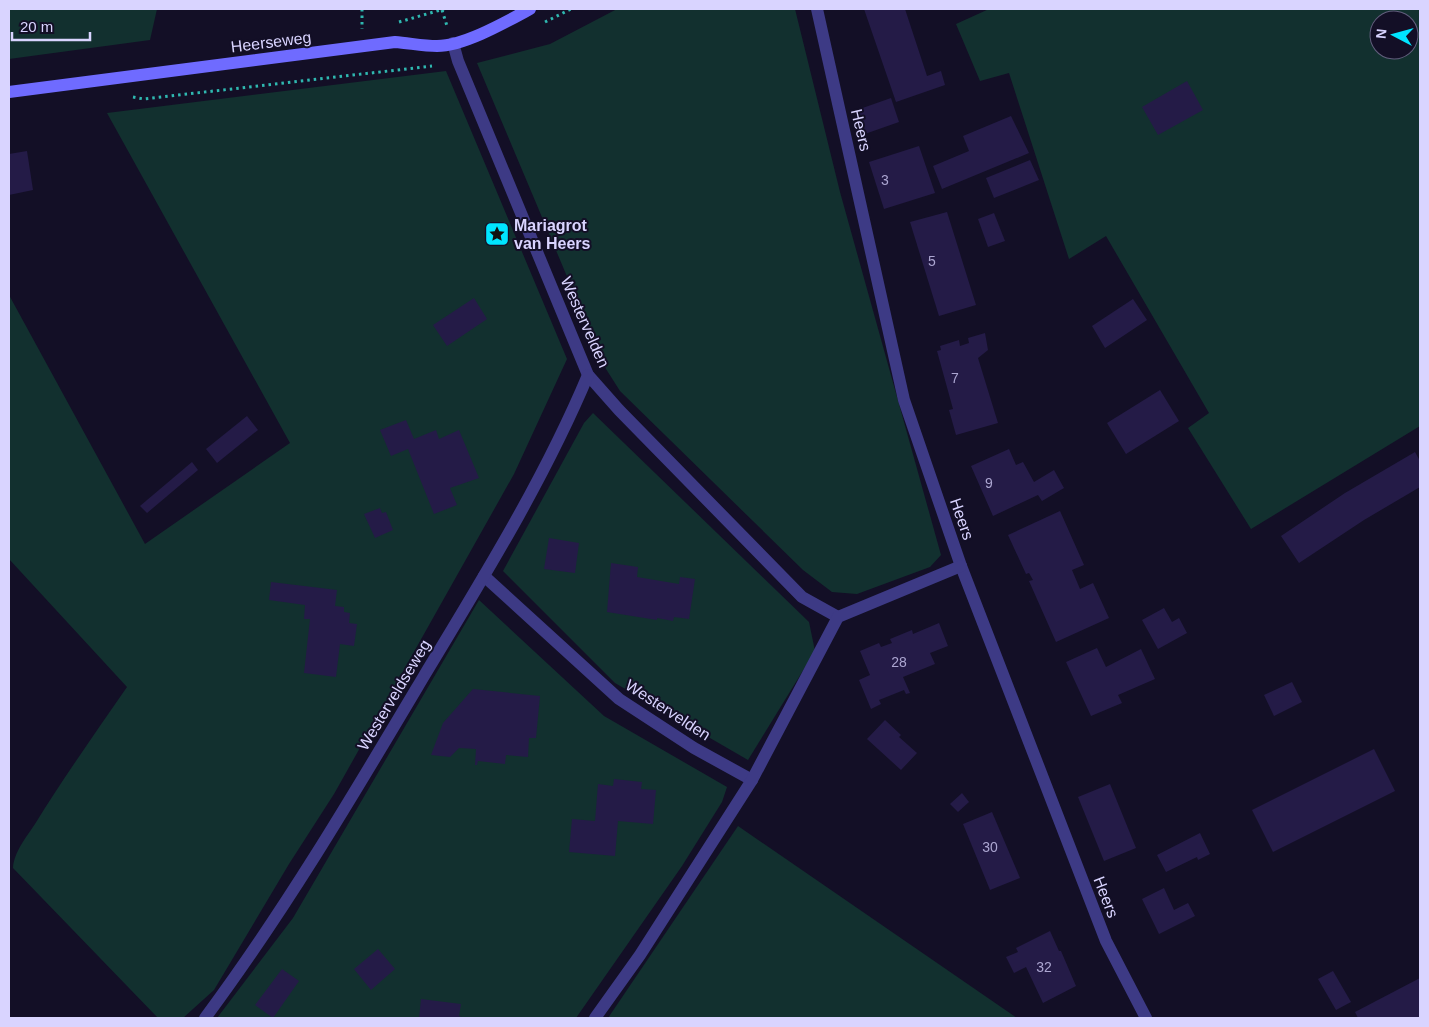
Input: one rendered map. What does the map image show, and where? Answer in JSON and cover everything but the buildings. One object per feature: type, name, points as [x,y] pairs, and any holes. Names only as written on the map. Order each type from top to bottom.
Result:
[{"type":"street","name":"Heerseweg","points":[[9,92],[395,42],[438,46],[453,43],[499,26],[530,9]]},
{"type":"street","name":"Heers","points":[[817,9],[904,400],[961,566],[1106,941],[1146,1018]]},
{"type":"street","name":"Westervelden","points":[[453,43],[458,60],[588,375],[619,410],[802,597],[838,617]]},
{"type":"street","name":"Westerveldseweg","points":[[205,1018],[312,863],[484,576],[566,428],[588,375]]},
{"type":"street","points":[[595,1018],[640,954],[752,780],[838,617],[961,566]]},
{"type":"street","name":"Westervelden","points":[[484,576],[619,699],[694,748],[752,780]]},
{"type":"path","points":[[129,96],[144,99],[426,68],[458,60]]},
{"type":"green space","points":[[9,9],[157,9],[150,40],[9,59]]},
{"type":"green space","points":[[617,9],[795,9],[840,192],[941,555],[930,567],[857,594],[832,592],[803,570],[620,391],[606,369],[477,63],[550,44]]},
{"type":"green space","points":[[989,9],[1420,9],[1420,426],[1251,529],[1188,428],[1209,413],[1106,236],[1069,259],[1009,73],[980,81],[956,24]]},
{"type":"green space","points":[[446,71],[567,359],[514,474],[334,794],[289,864],[214,990],[183,1018],[158,1018],[13,868],[18,850],[127,687],[9,559],[9,295],[145,544],[290,443],[107,113]]},
{"type":"green space","points":[[593,413],[809,622],[815,651],[748,760],[615,683],[503,571],[584,423]]},
{"type":"green space","points":[[479,600],[604,716],[727,787],[722,802],[682,866],[576,1018],[217,1018],[293,918]]},
{"type":"green space","points":[[738,826],[1017,1018],[608,1018]]},
{"type":"place","name":"Mariagrot van Heers","points":[[497,234]]}]
